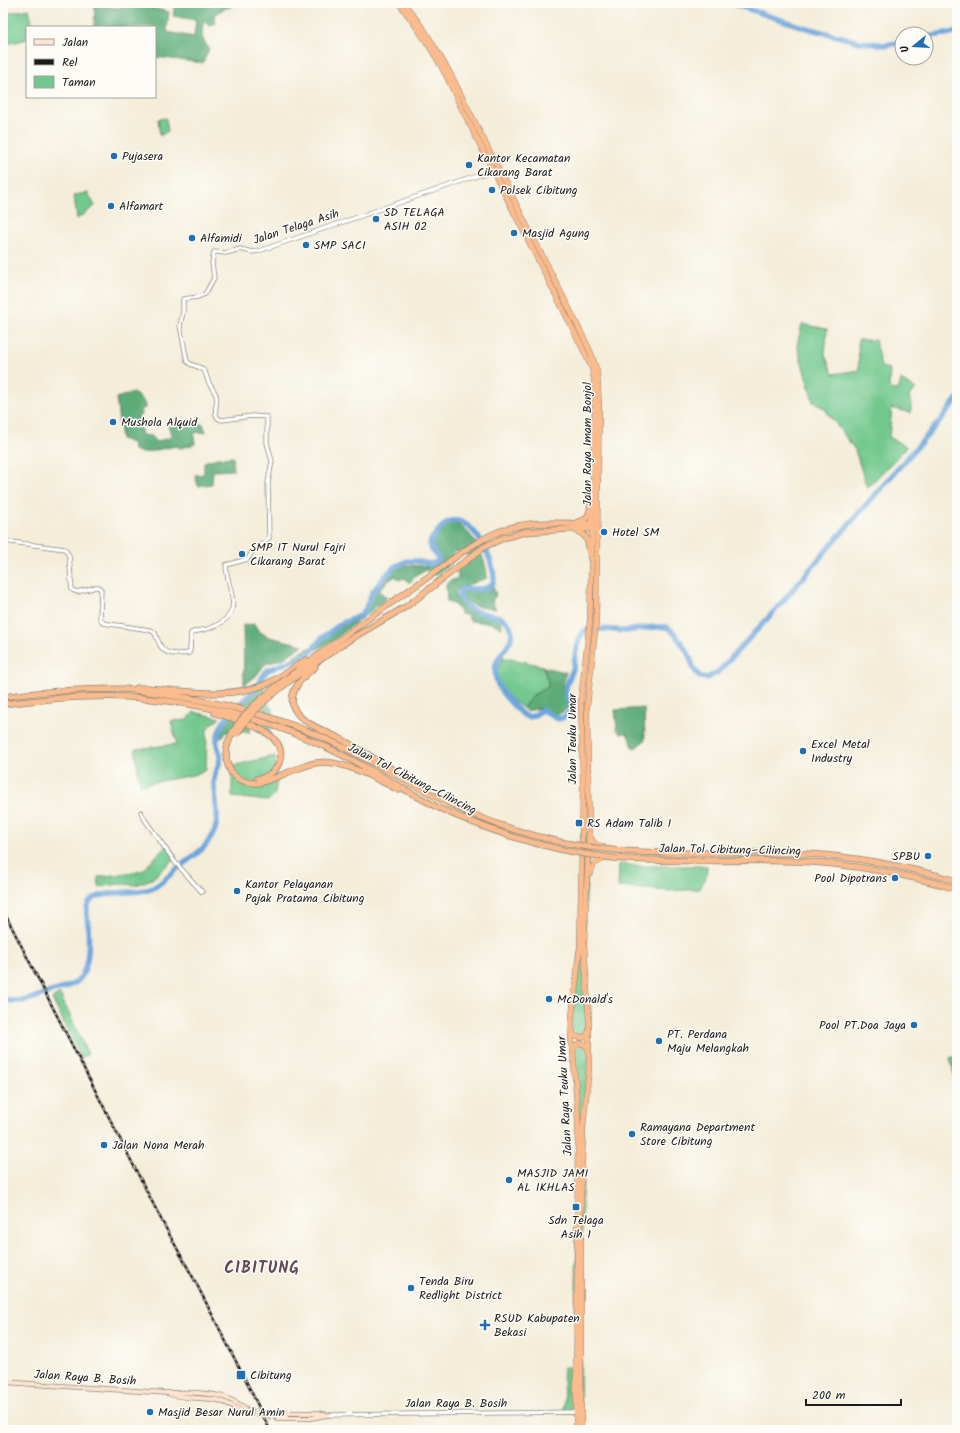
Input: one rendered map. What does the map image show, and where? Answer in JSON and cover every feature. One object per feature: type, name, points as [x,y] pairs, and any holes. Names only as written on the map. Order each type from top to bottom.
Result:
[{"type":"highway","name":"Jalan Raya Imam Bonjol","points":[[399,3],[443,67],[535,247],[592,368],[595,404],[592,498],[596,622]]},
{"type":"highway","name":"Jalan Raya Imam Bonjol","points":[[404,3],[442,57],[460,100],[494,170],[572,314],[591,353],[597,372],[599,404],[594,526],[591,559],[590,620]]},
{"type":"highway","points":[[125,689],[147,688],[226,693],[252,689],[265,684],[297,670],[335,649],[406,606],[472,555],[493,542],[525,532],[569,526],[582,522],[586,519],[590,512],[592,498]]},
{"type":"highway","points":[[440,808],[339,764],[316,763],[265,782],[248,782],[240,779],[231,771],[227,757],[229,742],[240,722],[258,701],[271,690],[329,647],[488,537],[503,530],[520,526],[594,526]]},
{"type":"highway","points":[[569,526],[586,537],[591,559]]},
{"type":"highway","name":"Jalan Teuku Umar","points":[[588,858],[589,833],[581,700],[590,620]]},
{"type":"highway","name":"Jalan Teuku Umar","points":[[581,855],[587,698],[596,622]]},
{"type":"highway","points":[[335,649],[298,683],[292,700],[296,714],[310,724],[349,744],[436,797]]},
{"type":"highway","name":"Jalan Tol Cibitung–Cilincing","points":[[3,697],[69,690],[125,689],[212,702],[249,711],[279,720],[332,742],[436,797],[486,821],[560,842],[613,850],[669,853],[808,854],[859,859],[912,869],[957,881]]},
{"type":"highway","points":[[3,704],[68,698],[126,698],[188,704],[240,718],[268,733],[279,746],[280,759],[275,769],[267,776],[257,781]]},
{"type":"highway","name":"Jalan Tol Cibitung–Cilincing","points":[[240,718],[279,728],[316,742],[440,808],[476,824],[531,843],[577,853],[612,858],[808,862],[858,866],[910,876],[957,889]]},
{"type":"highway","points":[[589,833],[593,843],[606,847]]},
{"type":"highway","points":[[581,855],[588,845]]},
{"type":"highway","name":"Jalan Raya Teuku Umar","points":[[579,1292],[578,1121],[573,1050],[571,1044],[572,1016],[580,947],[581,855]]},
{"type":"highway","name":"Jalan Raya Teuku Umar","points":[[576,1430],[582,1140],[589,1068],[589,1032],[584,945],[588,858]]},
{"type":"highway","points":[[588,880],[594,864],[603,859]]},
{"type":"highway","points":[[572,1029],[574,1035],[577,1037],[585,1037],[589,1032]]},
{"type":"highway","points":[[573,1050],[578,1044],[582,1043],[585,1044],[588,1051]]},
{"type":"highway","name":"Jalan Raya Teuku Umar","points":[[578,1348],[581,1430]]},
{"type":"main road","name":"Jalan Raya B. Bosih","points":[[3,1382],[166,1393],[179,1392],[220,1396],[229,1398],[245,1410]]},
{"type":"main road","points":[[277,1416],[311,1418],[328,1415]]},
{"type":"street","name":"Jalan Telaga Asih","points":[[3,541],[65,549],[68,553],[70,562],[72,590],[77,592],[99,587],[101,590],[100,618],[103,623],[150,630],[155,633],[164,652],[170,654],[189,653],[191,633],[215,626],[227,618],[232,611],[226,565],[248,559],[253,550],[269,538],[268,482],[272,461],[267,443],[267,417],[252,416],[222,420],[218,419],[216,416],[216,397],[205,372],[201,368],[190,364],[187,361],[180,326],[184,299],[198,297],[205,294],[214,278],[212,263],[214,252],[226,253],[240,249],[252,252],[259,251],[494,170]]},
{"type":"street","points":[[141,812],[145,820],[177,864],[202,892]]},
{"type":"street","points":[[576,1412],[581,1417]]},
{"type":"street","name":"Jalan Raya B. Bosih","points":[[328,1415],[576,1412]]},
{"type":"green space","points":[[175,3],[231,3],[231,7],[223,9],[214,16],[215,25],[210,26],[203,21],[202,37],[209,49],[203,63],[156,57],[156,26],[94,26],[95,4],[116,8],[137,4],[169,12],[167,32],[194,37],[196,20],[173,16]]},
{"type":"green space","points":[[29,9],[33,26],[26,26],[26,39],[3,45],[3,14]]},
{"type":"green space","points":[[166,118],[168,131],[160,136],[158,119]]},
{"type":"green space","points":[[88,193],[95,206],[77,219],[74,195]]},
{"type":"green space","points":[[802,324],[827,329],[825,355],[833,374],[859,370],[858,340],[875,340],[881,367],[890,369],[889,389],[898,390],[901,380],[916,389],[909,396],[911,413],[892,408],[889,437],[907,447],[867,488],[855,450],[824,408],[813,402],[797,345]]},
{"type":"green space","points":[[133,393],[142,399],[146,407],[141,410],[142,415],[138,416],[142,435],[152,436],[155,442],[172,437],[168,425],[203,424],[206,432],[194,433],[195,444],[181,448],[176,446],[142,453],[134,450],[132,443],[121,439],[116,398]]},
{"type":"green space","points":[[233,457],[234,470],[213,471],[212,484],[198,486],[195,475],[204,474],[204,462],[217,458]]},
{"type":"green space","points":[[448,522],[463,528],[476,543],[484,561],[487,578],[459,588],[455,592],[456,597],[469,610],[497,616],[501,620],[502,628],[491,623],[470,621],[467,615],[461,614],[455,605],[447,601],[446,585],[450,581],[458,578],[456,564],[469,564],[467,554],[455,551],[448,567],[436,575],[426,570],[416,576],[409,583],[405,578],[399,580],[396,576],[386,582],[379,591],[387,598],[333,641],[292,662],[294,656],[314,646],[339,628],[360,618],[367,609],[375,587],[386,574],[407,565],[430,567],[435,565],[438,560],[438,554],[431,545],[432,538],[438,528],[444,523]]},
{"type":"green space","points":[[493,586],[496,595],[492,601],[496,609],[472,604],[467,602],[460,595],[461,590],[482,589]]},
{"type":"green space","points":[[254,624],[260,632],[269,637],[303,645],[284,658],[265,664],[256,676],[244,685],[243,625]]},
{"type":"green space","points":[[503,657],[543,666],[548,687],[533,695],[523,708],[505,693],[498,683],[497,672]]},
{"type":"green space","points":[[543,667],[566,672],[563,684],[568,708],[558,715],[552,715],[545,710],[540,709],[534,709],[527,712],[523,708],[533,695],[548,687],[548,681]]},
{"type":"green space","points":[[262,679],[267,702],[273,710],[273,721],[270,732],[261,732],[266,712],[258,703],[244,705],[250,732],[227,732],[221,738],[215,740],[221,725],[230,714],[257,691]]},
{"type":"green space","points":[[644,708],[645,740],[634,749],[627,733],[620,734],[617,729],[615,710]]},
{"type":"green space","points":[[194,712],[220,718],[207,728],[206,770],[193,775],[140,785],[135,749],[177,744],[171,721],[187,720]]},
{"type":"green space","points":[[275,756],[277,780],[275,794],[268,801],[232,797],[232,766]]},
{"type":"green space","points":[[581,833],[589,833],[584,945],[588,1035],[577,1037],[572,1029],[580,947]]},
{"type":"green space","points":[[167,845],[177,856],[152,879],[136,885],[119,884],[99,887],[98,877],[142,871]]},
{"type":"green space","points":[[619,864],[639,866],[707,866],[706,878],[699,889],[670,891],[618,887]]},
{"type":"green space","points":[[60,994],[88,1054],[81,1058],[52,999]]},
{"type":"green space","points":[[582,1043],[589,1051],[583,1128],[580,1415],[564,1412],[563,1367],[575,1369],[578,1148],[573,1050]]},
{"type":"green space","points":[[957,1056],[957,1087],[950,1058]]},
{"type":"waterway","points":[[730,3],[803,27],[860,42],[886,45],[894,44]]},
{"type":"waterway","points":[[934,36],[957,32]]},
{"type":"waterway","points":[[3,999],[16,1001],[27,1000],[66,988],[75,983],[84,972],[88,956],[87,910],[89,903],[94,899],[109,894],[153,888],[203,848],[212,836],[217,822],[214,780],[220,757],[217,743],[222,724],[232,711],[256,688],[268,670],[309,654],[321,639],[342,623],[360,616],[365,610],[372,593],[385,576],[396,566],[407,561],[430,564],[437,562],[439,560],[431,548],[430,543],[441,528],[451,521],[462,522],[472,529],[487,553],[494,577],[492,584],[486,588],[463,589],[459,594],[464,603],[471,609],[501,618],[507,622],[511,629],[512,634],[509,643],[496,664],[495,671],[497,684],[512,704],[525,716],[533,716],[542,710],[558,719],[562,718],[571,710],[571,705],[566,695],[566,687],[573,669],[579,639],[585,631],[604,629],[626,631],[654,627],[667,627],[675,634],[688,653],[694,669],[700,677],[707,678],[718,672],[779,606],[940,421],[957,399]]},
{"type":"tunnel","points":[[245,1408],[277,1413]]},
{"type":"tunnel","points":[[244,1412],[263,1417],[277,1418]]},
{"type":"railway","points":[[3,910],[163,1223],[195,1281],[270,1430]]},
{"type":"place","name":"Pujasera","points":[[114,156]]},
{"type":"place","name":"Kantor Kecamatan Cikarang Barat","points":[[469,165]]},
{"type":"place","name":"Polsek Cibitung","points":[[492,190]]},
{"type":"place","name":"Alfamart","points":[[111,206]]},
{"type":"place","name":"SD TELAGA ASIH 02","points":[[376,219]]},
{"type":"place","name":"Masjid Agung","points":[[514,233]]},
{"type":"place","name":"Alfamidi","points":[[192,238]]},
{"type":"place","name":"SMP SACI","points":[[306,245]]},
{"type":"place","name":"Mushola Alquid","points":[[113,422]]},
{"type":"place","name":"Hotel SM","points":[[604,532]]},
{"type":"place","name":"SMP IT Nurul Fajri Cikarang Barat","points":[[242,554]]},
{"type":"place","name":"Excel Metal Industry","points":[[803,751]]},
{"type":"place","name":"RS Adam Talib 1","points":[[579,823]]},
{"type":"place","name":"SPBU","points":[[928,856]]},
{"type":"place","name":"Pool Dipotrans","points":[[895,878]]},
{"type":"place","name":"Kantor Pelayanan Pajak Pratama Cibitung","points":[[237,891]]},
{"type":"place","name":"McDonald's","points":[[549,999]]},
{"type":"place","name":"Pool PT.Doa Jaya","points":[[914,1025]]},
{"type":"place","name":"PT. Perdana Maju Melangkah","points":[[659,1041]]},
{"type":"place","name":"Ramayana Department Store Cibitung","points":[[632,1134]]},
{"type":"place","name":"Jalan Nona Merah","points":[[104,1145]]},
{"type":"place","name":"MASJID JAMI AL IKHLAS","points":[[509,1180]]},
{"type":"place","name":"Sdn Telaga Asih 1","points":[[576,1207]]},
{"type":"place","name":"Tenda Biru Redlight District","points":[[411,1288]]},
{"type":"place","name":"RSUD Kabupaten Bekasi","points":[[485,1325]]},
{"type":"place","name":"Cibitung","points":[[241,1375]]},
{"type":"place","name":"Masjid Besar Nurul Amin","points":[[150,1412]]},
{"type":"district","name":"CIBITUNG","points":[[262,1268]]}]
